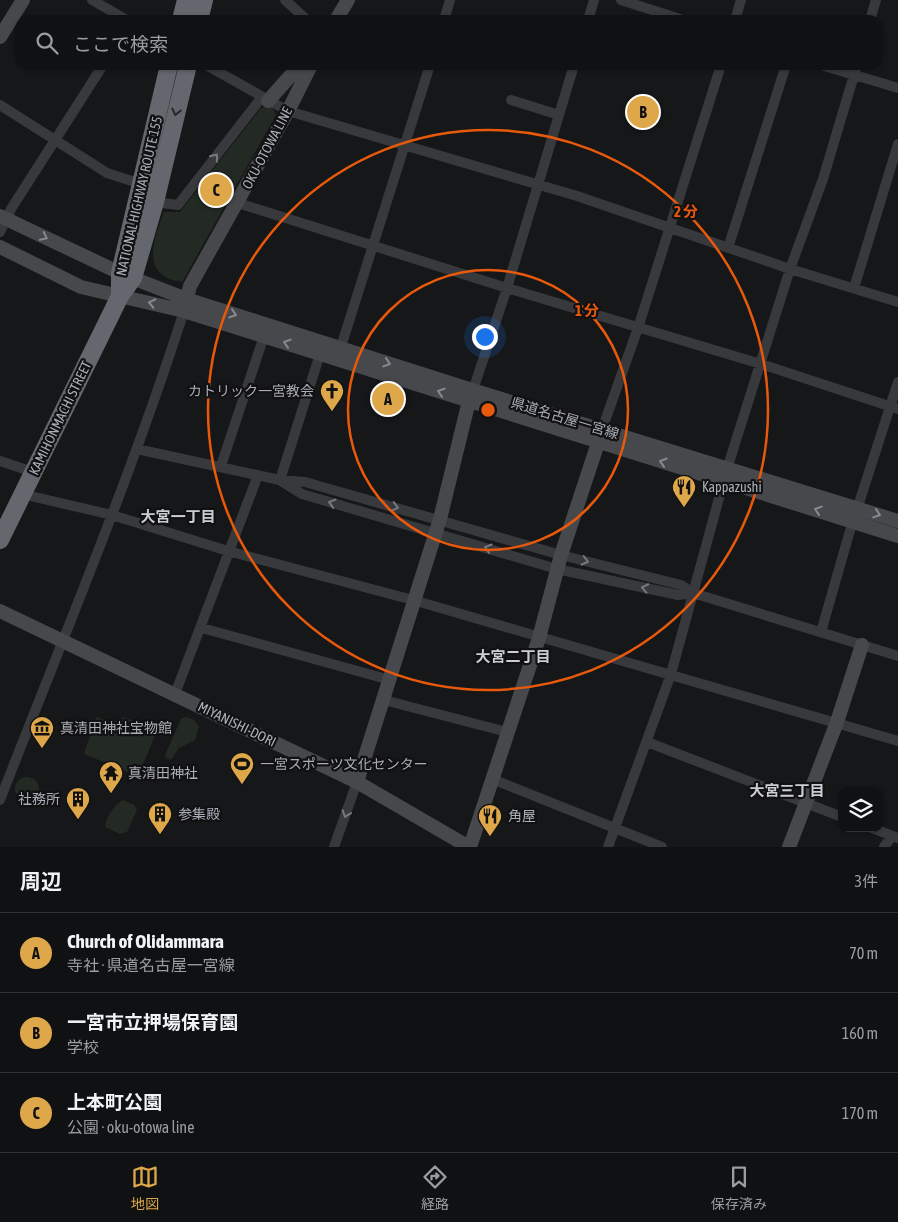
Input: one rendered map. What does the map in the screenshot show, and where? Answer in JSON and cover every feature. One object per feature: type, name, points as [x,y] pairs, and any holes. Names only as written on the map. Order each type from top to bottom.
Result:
[{"type":"highway","points":[[182,15],[186,0]]},
{"type":"highway","points":[[200,15],[204,0]]},
{"type":"highway","name":"NATIONAL HIGHWAY ROUTE 155","points":[[127,276],[141,184],[168,70]]},
{"type":"highway","name":"NATIONAL HIGHWAY ROUTE 155","points":[[120,296],[155,202],[187,70]]},
{"type":"highway","name":"KAMIHONMACHI STREET","points":[[0,540],[120,296]]},
{"type":"street","points":[[0,37],[24,0]]},
{"type":"street","points":[[92,0],[118,15]]},
{"type":"street","points":[[285,0],[301,15]]},
{"type":"street","points":[[339,15],[348,0]]},
{"type":"street","points":[[446,15],[450,0]]},
{"type":"street","points":[[590,15],[594,0]]},
{"type":"street","points":[[621,0],[668,15]]},
{"type":"street","points":[[736,15],[741,0]]},
{"type":"street","points":[[872,15],[876,0]]},
{"type":"street","points":[[0,232],[3,217],[100,70]]},
{"type":"street","points":[[215,70],[288,111],[537,185],[669,227],[790,270],[898,302]]},
{"type":"street","points":[[155,202],[178,205],[265,99],[295,70]]},
{"type":"street","name":"OKU-OTOWA LINE","points":[[185,305],[190,286],[238,203],[308,70]]},
{"type":"street","points":[[339,354],[428,70]]},
{"type":"street","points":[[334,847],[384,700],[413,600],[438,525],[471,396],[507,288],[572,70]]},
{"type":"street","points":[[470,847],[539,638],[561,555],[602,429],[638,328],[719,70]]},
{"type":"street","points":[[728,248],[784,70]]},
{"type":"street","points":[[608,847],[670,674],[725,475],[790,270],[823,179],[856,70],[898,88]]},
{"type":"street","points":[[511,100],[559,115]]},
{"type":"street","points":[[0,105],[107,173],[141,184]]},
{"type":"street","points":[[854,288],[898,144]]},
{"type":"street","points":[[238,203],[373,244],[507,288],[761,364],[894,407]]},
{"type":"street","name":"県道名古屋一宮線","points":[[3,217],[185,305],[264,336],[320,354],[339,354]]},
{"type":"street","name":"県道名古屋一宮線","points":[[0,247],[81,287],[120,296],[185,305],[471,396],[598,443],[725,475],[856,515],[898,521]]},
{"type":"street","points":[[0,800],[137,449],[185,305]]},
{"type":"street","points":[[221,466],[264,336]]},
{"type":"street","points":[[280,480],[320,354]]},
{"type":"street","points":[[821,632],[856,515],[894,407],[898,382]]},
{"type":"street","name":"県道名古屋一宮線","points":[[471,396],[602,429],[725,475]]},
{"type":"street","points":[[137,449],[280,480],[302,494],[438,525],[681,585],[693,593],[898,656]]},
{"type":"street","points":[[0,461],[33,472]]},
{"type":"street","points":[[175,694],[202,628],[228,551],[258,475]]},
{"type":"street","points":[[22,494],[112,515],[228,551],[413,600],[539,638],[898,740]]},
{"type":"street","name":"県道名古屋一宮線","points":[[856,515],[898,536]]},
{"type":"street","points":[[438,525],[557,569],[678,596],[693,593]]},
{"type":"street","name":"MIYANISHI-DORI","points":[[0,610],[357,782],[470,847]]},
{"type":"street","points":[[202,628],[390,680]]},
{"type":"street","points":[[789,847],[837,722],[862,645]]},
{"type":"street","points":[[384,700],[507,732]]},
{"type":"street","points":[[647,742],[838,815]]},
{"type":"street","points":[[492,779],[662,847]]},
{"type":"street","points":[[882,832],[895,837],[884,847]]},
{"type":"shaded area","points":[[272,106],[276,115],[182,282],[160,273],[155,265],[153,256],[156,234],[164,212],[180,212],[261,108]]},
{"type":"shaded area","points":[[96,717],[117,724],[124,717],[157,731],[138,776],[84,754]]},
{"type":"shaded area","points":[[186,717],[194,720],[199,726],[195,740],[179,748],[171,760],[166,758],[165,755],[181,719]]},
{"type":"shaded area","points":[[27,777],[32,778],[38,784],[38,794],[32,800],[27,801],[22,800],[16,794],[15,789],[16,784],[22,778]]},
{"type":"shaded area","points":[[123,800],[134,805],[137,810],[127,832],[120,834],[105,827],[111,812]]},
{"type":"place","name":"一宮市立押場保育園","points":[[643,112]]},
{"type":"place","name":"上本町公園","points":[[216,190]]},
{"type":"place","name":"Church of Olidammara","points":[[388,399]]},
{"type":"place","name":"カトリック一宮教会","points":[[332,412]]},
{"type":"place","name":"Kappazushi","points":[[684,508]]},
{"type":"place","name":"真清田神社宝物館","points":[[42,749]]},
{"type":"place","name":"一宮スポーツ文化センター","points":[[242,785]]},
{"type":"place","name":"真清田神社","points":[[111,794]]},
{"type":"place","name":"社務所","points":[[78,820]]},
{"type":"place","name":"参集殿","points":[[160,835]]},
{"type":"place","name":"角屋","points":[[490,837]]},
{"type":"district","name":"大宮一丁目","points":[[178,517]]},
{"type":"district","name":"大宮二丁目","points":[[513,657]]},
{"type":"district","name":"大宮三丁目","points":[[787,791]]}]
